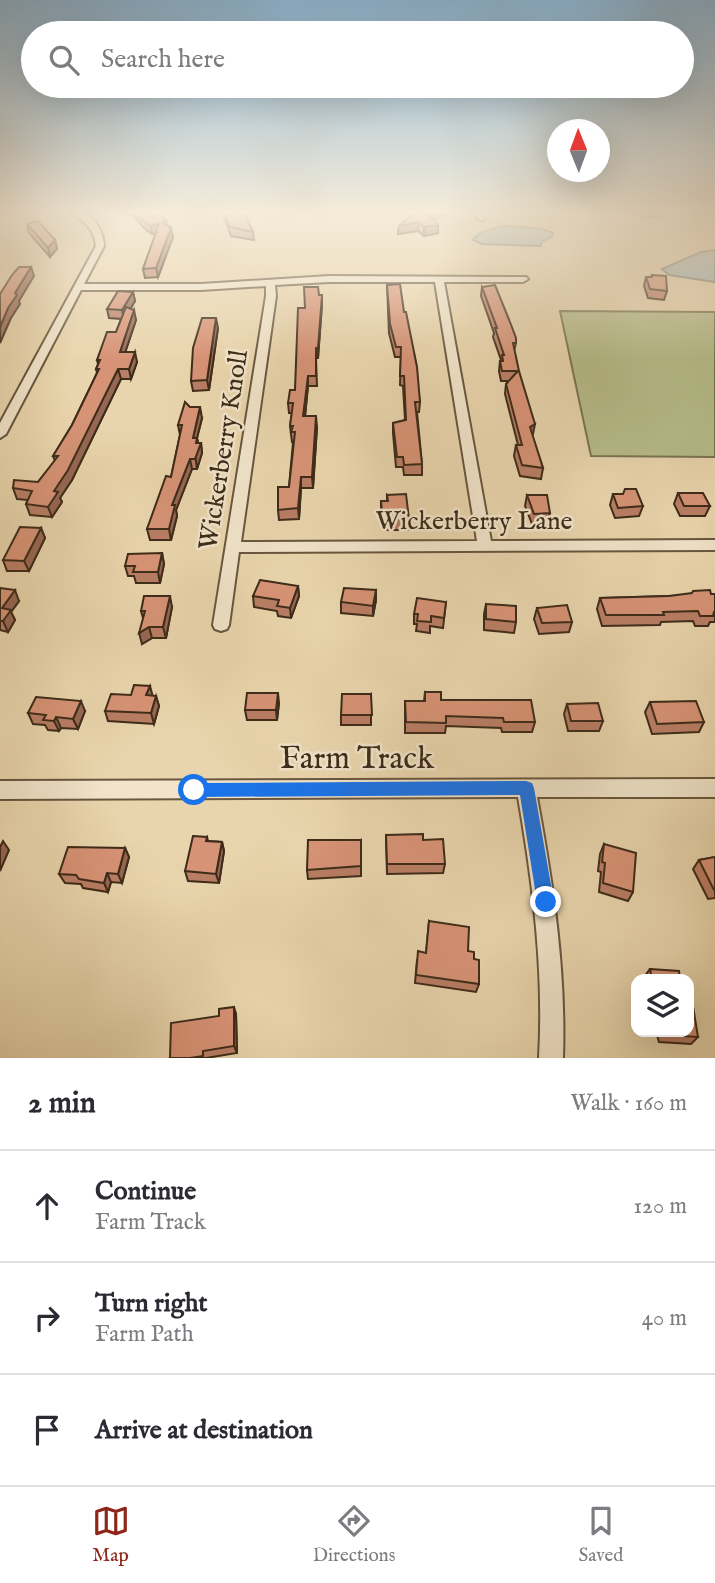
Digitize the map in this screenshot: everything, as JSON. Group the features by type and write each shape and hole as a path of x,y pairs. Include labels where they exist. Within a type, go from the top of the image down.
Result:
{"street":[{"path":"0,434 92,260"},
{"path":"439,279 485,545"},
{"path":"78,286 523,279"},
{"name":"Wickerberry Knoll","path":"220,625 271,296 270,282"},
{"name":"Wickerberry Lane","path":"232,547 715,545"},
{"path":"526,788 546,902 552,978 551,1058"},
{"name":"Farm Track","path":"0,790 715,788"}],"green space":[{"path":"560,311 715,312 715,457 591,456"}],"water":[{"path":"682,260 715,260 715,282 669,275 662,269"}],"building":[{"path":"146,260 159,260 156,268 143,269"},
{"path":"19,267 31,267 15,293 17,295 0,327 0,294"},
{"path":"666,276 667,291 650,289 646,277"},
{"path":"400,284 417,367 420,402 415,402 422,464 404,465 403,457 397,457 393,423 406,420 404,376 400,376 401,347 396,347 390,324 387,285"},
{"path":"495,285 516,338 516,343 513,343 519,371 535,424 530,427 543,468 522,465 516,445 522,445 506,384 518,371 502,371 500,361 503,361 504,355 482,287"},
{"path":"304,287 318,287 319,295 322,295 316,376 308,376 303,416 316,416 312,477 301,477 298,508 278,510 278,487 289,487 295,432 291,432 293,426 290,426 293,403 288,403 290,390 295,390 298,308 305,308"},
{"path":"118,291 133,292 122,310 107,309"},
{"path":"126,307 134,310 120,352 135,352 129,369 118,369 68,470 54,491 58,492 48,507 26,504 32,491 13,488 14,480 38,482 58,456 53,456 72,425 99,369 96,369 100,360 97,360 107,332 116,332"},
{"path":"202,318 216,318 207,380 191,381 193,348"},
{"path":"185,402 190,407 200,407 193,438 197,438 196,443 201,443 195,459 190,459 172,505 175,505 169,529 147,529 166,476 171,477 182,425 178,425"},
{"path":"625,489 636,489 643,506 618,508 613,494 623,494"},
{"path":"678,493 703,493 710,506 684,506"},
{"path":"406,494 409,519 387,520 387,511 382,511 381,501 388,501 387,495"},
{"path":"527,495 547,495 550,513 534,514"},
{"path":"20,527 41,528 24,561 3,560"},
{"path":"162,553 158,572 133,572 135,566 125,566 128,554"},
{"path":"260,580 298,586 290,608 277,606 279,600 253,596"},
{"path":"0,588 15,590 2,608 11,610 3,621 0,621"},
{"path":"344,588 376,590 373,606 341,602"},
{"path":"710,590 711,594 715,594 713,616 700,616 698,611 663,612 664,615 606,615 600,598 669,596"},
{"path":"144,596 170,596 163,627 149,627 139,633 145,611 141,611"},
{"path":"417,598 446,602 444,618 431,616 431,622 417,621 418,614 414,614"},
{"path":"486,604 516,606 516,622 486,619"},
{"path":"567,605 572,622 542,623 537,608"},
{"path":"134,685 150,686 146,695 156,696 151,713 105,711 111,694 131,695"},
{"path":"425,692 441,692 441,700 531,700 535,722 446,716 446,723 406,722 405,701 425,701"},
{"path":"247,693 278,693 276,710 245,710"},
{"path":"342,694 371,694 372,715 341,715"},
{"path":"36,697 81,701 73,719 56,717 54,721 43,720 46,715 28,713"},
{"path":"696,701 704,722 657,724 650,702"},
{"path":"598,703 603,721 571,721 567,704"},
{"path":"423,834 423,840 443,839 445,864 387,864 386,835"},
{"path":"193,836 207,837 206,841 222,842 216,874 185,871"},
{"path":"308,840 361,840 361,866 307,870"},
{"path":"604,844 636,853 633,892 603,883"},
{"path":"68,847 125,848 118,874 107,873 104,883 79,879 76,875 59,874"},
{"path":"715,857 715,890 714,890 699,860"},
{"path":"429,921 469,927 468,951 474,952 474,959 479,960 479,984 416,975 418,951 426,953"},
{"path":"650,969 679,971 679,974 651,974"},
{"path":"234,1007 234,1046 203,1051 203,1056 170,1058 171,1023 219,1016 219,1009"},
{"path":"694,1012 698,1037 694,1037"}],"route":[{"path":"194,790 526,788 546,902"}]}
